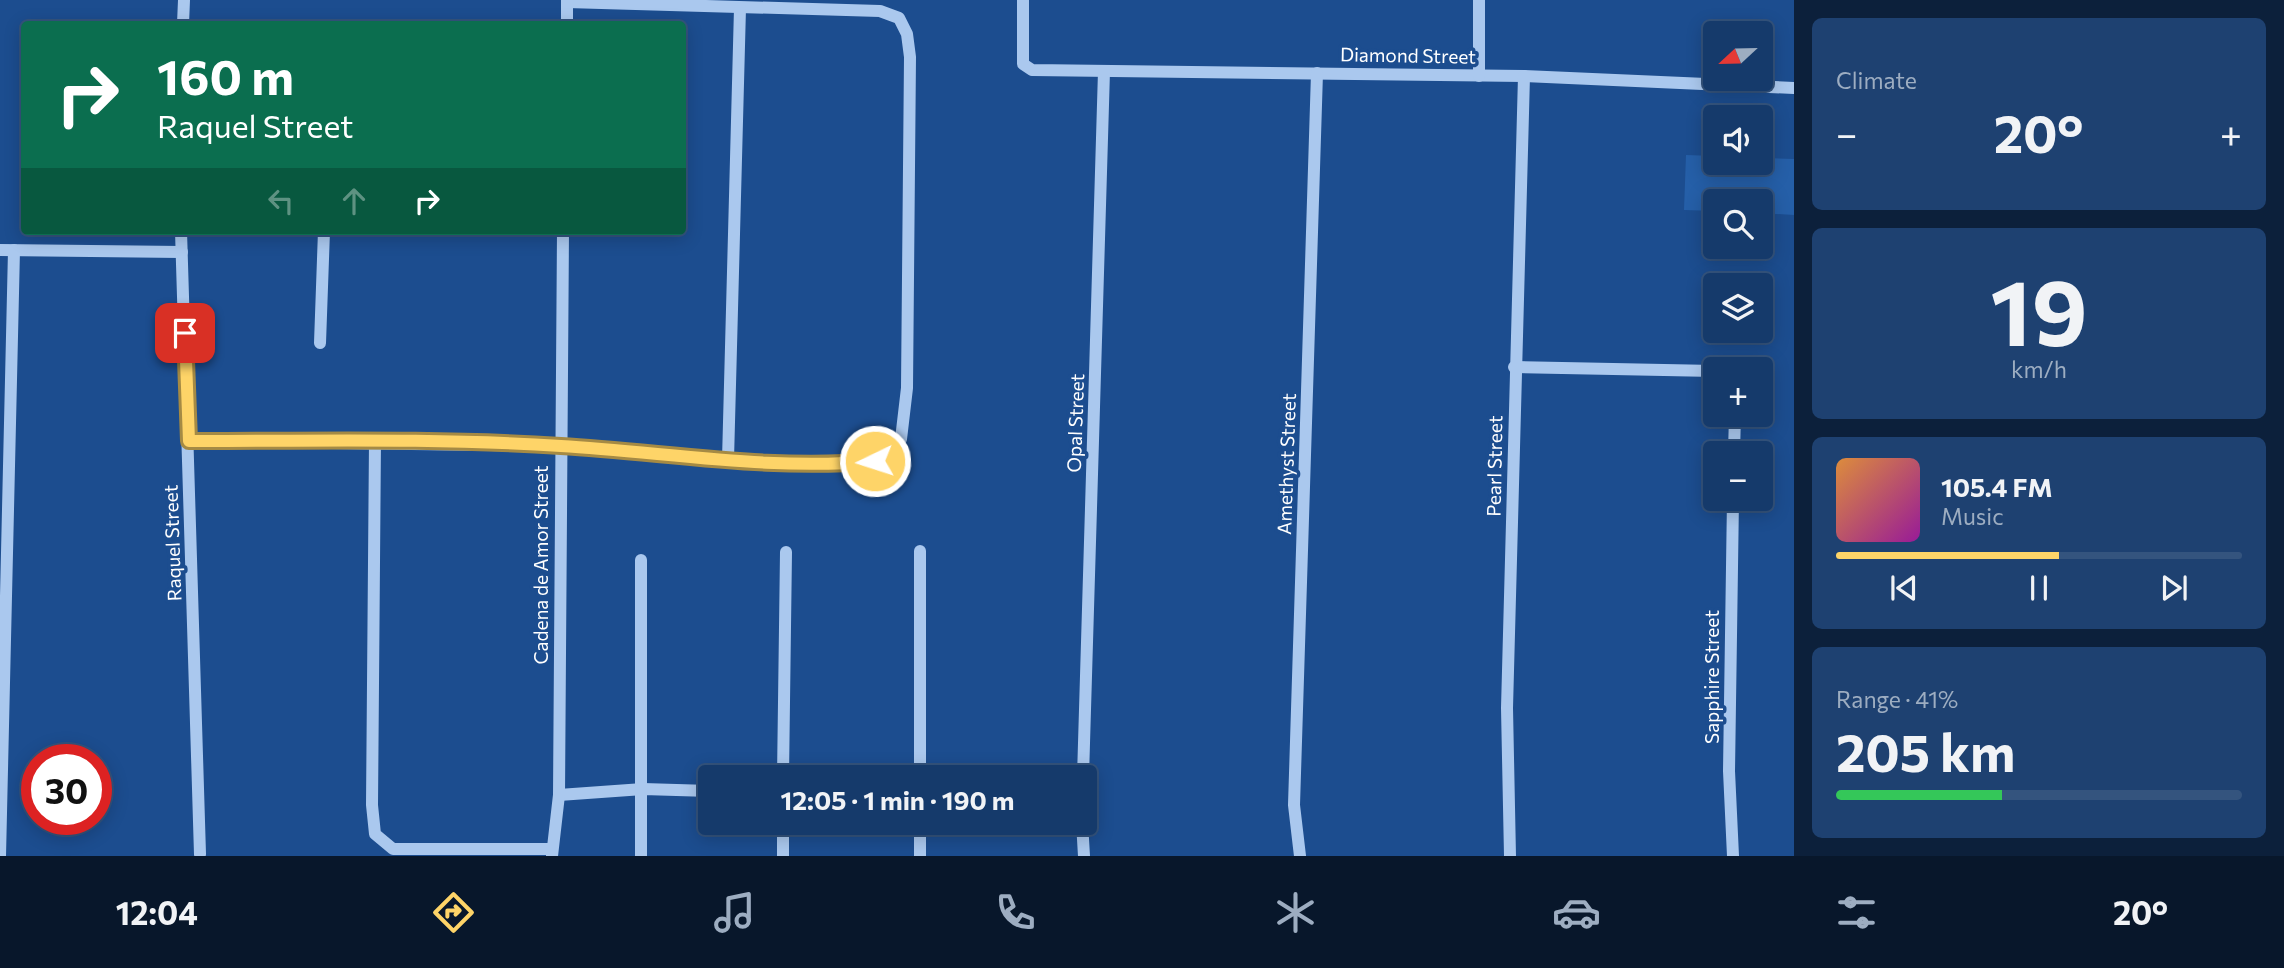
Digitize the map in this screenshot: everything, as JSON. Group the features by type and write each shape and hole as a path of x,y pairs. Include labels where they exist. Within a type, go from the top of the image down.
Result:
{"street":[{"path":"183,21 184,0"},
{"name":"Diamond Street","path":"1023,0 1023,64 1032,70 1524,76 1794,88"},
{"path":"1479,0 1479,76"},
{"path":"189,441 375,441 559,446 728,460 818,464 875,461 894,451 901,439 907,388 910,57 904,25 899,18 880,10 740,9 567,1 567,21"},
{"path":"728,460 740,9"},
{"name":"Opal Street","path":"1083,765 1104,71"},
{"name":"Amethyst Street","path":"1300,856 1294,805 1317,73"},
{"name":"Pearl Street","path":"1510,856 1507,708 1514,367 1524,76"},
{"name":"Raquel Street","path":"181,235 200,854"},
{"path":"320,343 324,235"},
{"name":"Cadena de Amor Street","path":"552,852 559,794 559,446 563,235"},
{"path":"0,250 182,253"},
{"path":"0,856 14,250"},
{"path":"1514,367 1703,371"},
{"path":"375,441 372,805 375,834 393,849 552,852"},
{"name":"Sapphire Street","path":"1733,511 1729,771 1733,856"},
{"path":"920,551 920,765"},
{"path":"783,765 786,552"},
{"path":"641,560 641,856"},
{"path":"559,794 643,789 698,791"},
{"path":"783,835 783,856"},
{"path":"920,835 920,856"},
{"path":"1083,835 1084,856"}],"shaded area":[{"path":"1686,155 1703,156 1703,175 1773,175 1773,158 1794,159 1794,215 1773,214 1773,189 1703,189 1703,211 1684,210"}],"route":[{"path":"185,333 189,441 375,441 559,446 728,460 818,464 875,461"}]}
